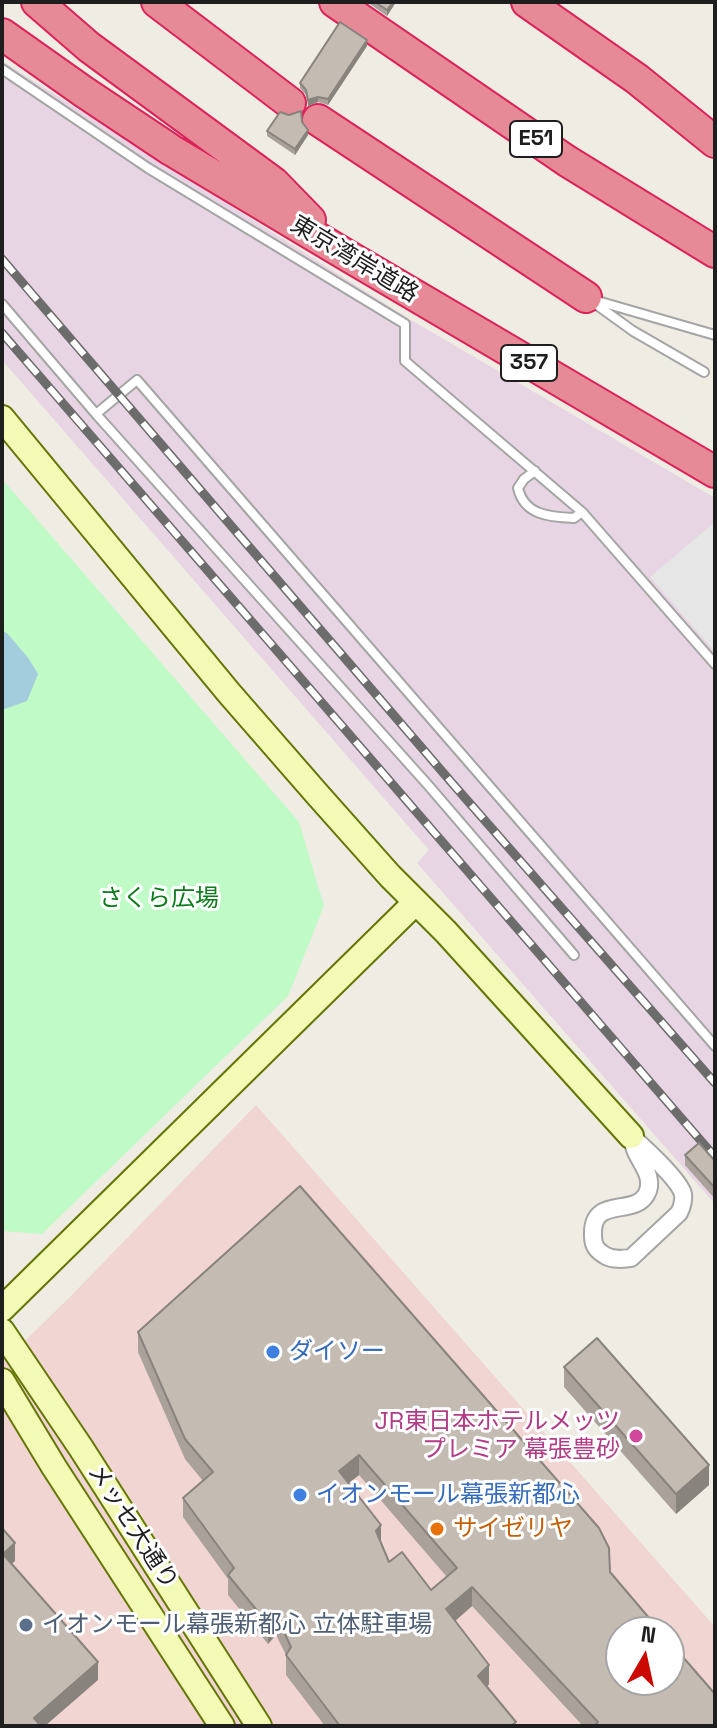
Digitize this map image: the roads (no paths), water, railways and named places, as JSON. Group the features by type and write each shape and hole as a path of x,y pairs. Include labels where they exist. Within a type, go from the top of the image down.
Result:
{"highway":[{"path":"37,2 89,47 274,183 343,253"},
{"path":"157,2 290,103"},
{"name":"E51","path":"335,2 567,161 715,252"},
{"path":"527,2 637,79 715,142"},
{"name":"東京湾岸道路","path":"2,34 171,150 715,472"},
{"path":"637,79 715,123"},
{"path":"318,120 586,297"}],"street":[{"path":"2,418 229,693 369,852 680,1187 683,1205 679,1213 631,1258 612,1258 595,1248 595,1221 608,1209 637,1204 646,1196 649,1187 647,1171 631,1136"},
{"path":"2,1309 416,902"},
{"name":"メッセ大通り","path":"2,1331 81,1448 259,1726"},
{"name":"メッセ大通り","path":"2,1381 222,1726"}],"lane":[{"path":"2,69 148,168 405,324 405,361 582,512 715,664"},
{"path":"586,297 715,335"},
{"path":"586,297 633,331 704,372"},
{"path":"2,304 96,414 428,785 574,955"},
{"path":"96,414 137,380 715,1046"},
{"path":"535,471 518,488 521,498 531,510 549,516 574,518 582,512"}],"water":[{"path":"2,631 29,659 38,674 27,701 2,710"}],"railway":[{"path":"2,259 452,783 715,1083"},
{"path":"2,333 715,1157"}],"place":[{"name":"ダイソー","path":"273,1352"},
{"name":"JR東日本ホテルメッツ プレミア 幕張豊砂","path":"636,1436"},
{"name":"イオンモール幕張新都心","path":"300,1495"},
{"name":"サイゼリヤ","path":"437,1529"},
{"name":"イオンモール幕張新都心 立体駐車場","path":"26,1625"}],"park label":[{"name":"さくら広場","path":"159,899"}]}
